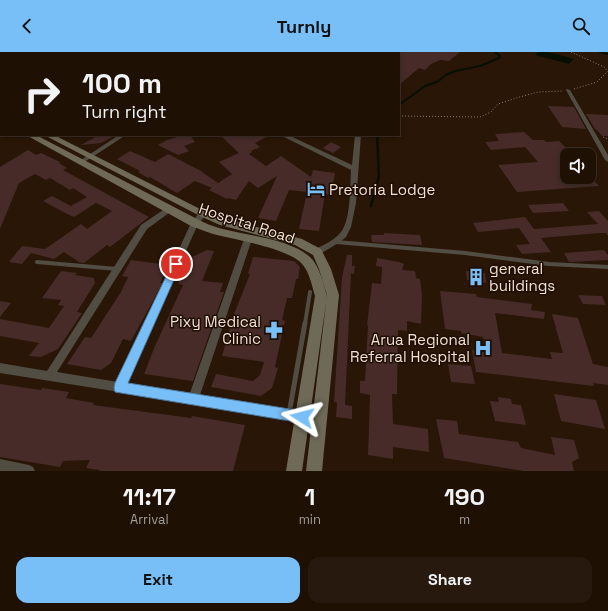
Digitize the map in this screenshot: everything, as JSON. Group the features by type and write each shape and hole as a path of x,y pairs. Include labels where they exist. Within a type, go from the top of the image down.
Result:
{"main road":[{"name":"Hospital Road","path":"32,136 195,223 217,231 266,242 290,251 306,260 313,271 321,296 294,471"},
{"name":"Hospital Road","path":"50,136 92,156 203,214 224,222 298,242 317,252"},
{"path":"314,471 333,295 325,270 317,252"}],"street":[{"path":"568,90 608,160"},
{"path":"81,162 122,136"},
{"path":"285,136 354,169"},
{"path":"317,252 335,242 344,234 348,225 358,136"},
{"path":"49,376 144,227 169,210"},
{"path":"120,388 195,223 203,214"},
{"path":"193,399 248,239"},
{"path":"0,368 320,419"},
{"path":"0,465 29,471"}],"lane":[{"path":"335,242 466,253 549,264 608,267"},
{"path":"37,262 118,269"},
{"path":"289,415 310,292"}],"path":[{"path":"400,116 480,117 492,112 498,104 538,92 568,90 597,82 607,72 604,67 571,52"}],"shaded area":[{"path":"538,52 548,52 574,59 569,64 535,55"}],"building":[{"path":"400,52 460,52 449,61 440,60 431,64 425,70 419,68 400,84"},
{"path":"548,106 574,107 586,129 562,127"},
{"path":"586,114 608,115 608,136 602,136 595,129"},
{"path":"524,132 533,140 544,140 546,142 559,141 566,148 560,148 560,184 596,183 599,186 517,192 498,165 538,162 525,147 491,150 485,142 499,141 495,134"},
{"path":"97,136 114,136 101,143 81,145"},
{"path":"181,136 191,136 195,142 184,146 189,151 178,155 158,145 167,140"},
{"path":"221,136 268,136 255,143 260,147 251,151 252,152 249,154 266,166 281,156 311,177 313,170 335,173 331,195 325,194 319,231 299,229 307,192 289,190 276,221 258,218 277,176 258,188 249,181 236,200 227,199 209,190 212,188 195,181 177,193 150,177 148,178 138,172 140,171 117,159 130,151 155,162 168,154 203,172 218,183 232,174 219,162 239,153"},
{"path":"331,142 341,147 333,153 323,148"},
{"path":"28,150 36,155 41,153 60,162 59,163 67,168 63,170 149,217 110,247 107,245 84,263 79,262 64,252 54,259 31,253 22,264 9,262 22,246 45,249 81,224 87,229 112,211 96,203 74,217 67,214 43,201 52,196 71,206 87,197 73,188 70,190 50,178 46,180 35,174 19,183 0,229 0,167"},
{"path":"563,203 569,211 533,213 528,205"},
{"path":"599,211 608,221 608,236 606,233 599,233 541,238 551,252 522,254 516,245 530,244 519,228 478,232 473,223 525,217 534,229 598,224 587,212"},
{"path":"384,233 420,235 422,245 372,242 371,235 384,235"},
{"path":"207,250 214,251 202,281 223,283 220,292 224,292 193,381 144,374 183,285 178,284 185,269 192,257"},
{"path":"604,250 608,255 608,260 569,262 564,253"},
{"path":"347,255 352,255 352,266 355,266 354,274 351,273 345,405 352,406 352,419 336,417 337,403 334,402 342,277"},
{"path":"253,257 294,261 300,267 292,298 287,298 282,320 285,321 275,367 278,368 272,388 261,396 211,387 216,374 253,381 260,375 264,362 222,356 234,314 250,274 248,274"},
{"path":"377,258 399,262 404,264 402,270 415,271 416,278 420,279 422,295 421,324 407,321 407,331 398,330 397,394 392,394 393,424 428,429 429,452 393,447 393,459 368,455 370,395 360,393 360,381 365,381 367,325 372,283 381,284 382,267 376,266"},
{"path":"131,260 169,265 154,299 131,341 123,339 111,363 101,370 67,364 85,337 91,338 121,292 128,277 122,276"},
{"path":"61,271 77,273 75,275 94,278 95,283 77,312 82,313 58,349 41,357 29,356 39,343 0,336 0,319 49,328 64,306 58,305 61,300 42,298"},
{"name":"general buildings","path":"466,271 485,273 486,283 467,280"},
{"path":"440,291 476,294 477,297 532,304 531,310 545,312 544,319 495,313 502,353 552,359 550,352 563,353 552,314 578,318 593,364 608,367 608,385 593,383 594,386 476,372 472,350 486,352 483,337 461,333 461,331 445,329"},
{"path":"578,295 602,296 606,305 583,304"},
{"path":"0,301 11,303 0,317"},
{"path":"448,364 471,366 475,384 451,382"},
{"path":"0,384 41,390 42,388 69,392 66,398 94,403 93,405 191,418 192,416 245,425 233,471 99,471 100,470 86,468 90,460 63,461 60,467 0,457"},
{"path":"554,394 596,400 605,429 561,421"},
{"path":"498,397 511,399 512,404 521,405 526,425 495,421 490,401 499,402"},
{"path":"436,419 457,421 459,434 518,442 521,448 555,455 551,437 574,440 579,458 572,462 574,471 524,471 444,458"}],"waterway":[{"path":"400,104 425,86 437,82 446,75 455,71 480,66 499,58 500,56 495,52"},
{"path":"600,52 608,54"},
{"path":"371,206 379,176 377,136"}],"place":[{"name":"Pretoria Lodge","path":"316,189"},
{"name":"general buildings","path":"476,277"},
{"name":"Pixy Medical Clinic","path":"274,330"},
{"name":"Arua Regional Referral Hospital","path":"483,348"}],"route":[{"path":"176,264 120,388 302,417"}]}
